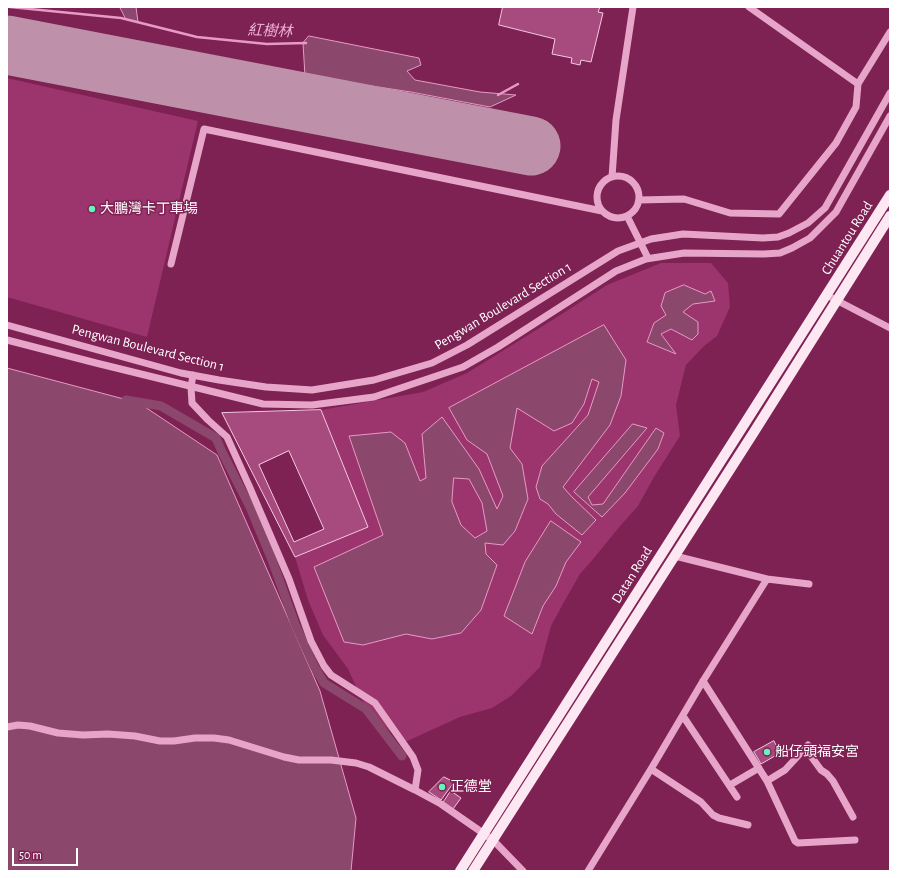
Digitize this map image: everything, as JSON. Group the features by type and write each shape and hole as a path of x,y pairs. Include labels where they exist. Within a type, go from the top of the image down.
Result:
{"main road":[{"name":"Chuantou Road","path":"827,295 890,195"},
{"name":"Chuantou Road","path":"836,300 890,216"},
{"name":"Datan Road","path":"460,871 827,295"},
{"name":"Datan Road","path":"473,871 758,426 836,300"}],"street":[{"path":"612,177 616,120 633,7"},
{"path":"749,7 858,84"},
{"path":"639,200 684,199 730,213 779,214 836,143 856,107 858,84 890,32"},
{"name":"Pengwan Boulevard Section 1","path":"7,326 193,375 266,387 312,390 374,380 432,363 467,346 618,251 651,239 683,234 763,238 778,237 808,223 824,208 890,93"},
{"name":"Pengwan Boulevard Section 1","path":"7,340 264,404 312,405 374,397 463,367 498,347 616,271 648,258 684,253 764,254 780,252 792,248 810,238 836,212 890,116"},
{"path":"171,264 204,128 602,211"},
{"path":"619,176 632,181 639,193 639,200 637,207 633,212 627,216 614,218 602,211 597,198 601,185 606,180 619,176"},
{"path":"627,216 648,258"},
{"path":"827,295 890,328"},
{"path":"193,375 191,387 192,403 208,420 227,436 286,572 311,641 324,666 331,675 376,703 413,757 418,770 415,790"},
{"path":"675,556 767,578 809,584"},
{"path":"588,871 767,578"},
{"path":"703,681 767,781 795,841 855,840"},
{"path":"683,716 737,797"},
{"path":"7,727 18,725 30,726 58,732 83,735 108,734 135,736 160,741 214,738 229,740 284,757 299,760 331,760 356,763 369,767 441,804 493,840 523,871"},
{"path":"767,781 785,770 807,746 821,770 833,781 853,818"},
{"path":"730,785 759,768"},
{"path":"651,769 701,802 713,815 719,818 748,825"}],"shaded area":[{"path":"120,7 136,7 138,22 126,19"},
{"path":"309,36 419,58 421,65 407,71 415,80 480,92 516,95 490,107 411,92 305,76 303,43"},
{"name":"大鵬灣卡丁車場","path":"7,78 198,121 147,337 7,297"},
{"path":"661,263 711,263 728,283 730,307 717,336 704,346 686,365 676,405 680,436 654,477 638,506 580,574 551,626 540,667 511,696 492,708 460,717 403,743 367,710 348,669 323,635 308,600 295,557 367,527 321,410 423,392 467,373 607,285"},
{"path":"684,285 705,294 711,291 715,301 693,304 683,312 698,322 698,334 692,340 671,329 661,334 676,354 647,342 654,323 666,315 661,306 665,293"},
{"path":"604,325 626,360 621,396 610,425 563,487 596,520 582,535 556,514 548,504 540,499 536,487 542,466 588,415 599,382 592,379 584,404 572,423 554,431 517,408 510,448 522,464 528,499 515,531 503,545 485,543 486,554 497,565 481,610 461,633 432,639 406,634 363,645 344,642 314,567 383,535 349,436 391,432 405,443 420,481 426,478 422,434 442,417 479,469 497,509 503,496 487,454 467,440 449,408","holes":["454,478 469,479 482,503 487,531 475,538 461,525 452,502"]},
{"path":"7,368 139,403 217,455 320,691 356,818 351,871 7,871"},
{"path":"633,424 647,428 588,497 592,505 603,504 656,428 664,433 658,449 625,493 602,517 574,492"},
{"path":"551,521 581,542 566,562 556,586 543,606 532,634 504,616 525,562"}],"building":[{"path":"503,7 600,7 598,12 603,13 591,62 581,60 580,65 571,63 572,58 552,54 555,39 499,25"},
{"path":"321,410 368,527 295,557 222,413"},
{"path":"289,451 324,529 294,542 259,465"},
{"name":"船仔頭福安宮","path":"774,741 780,753 761,764 754,752"},
{"name":"正德堂","path":"444,777 454,782 441,800 429,792"},
{"path":"451,791 461,798 453,809 443,803"}],"waterway":[{"name":"紅樹林","path":"10,7 121,18 197,37 267,44 306,43"},
{"name":"紅樹林","path":"498,95 518,84"},
{"path":"126,400 161,406 216,438 250,507 272,560 295,624 314,666 324,683 366,709 402,756"}],"runway":[{"path":"7,45 531,146"}],"place":[{"name":"大鵬灣卡丁車場","path":"92,209"},
{"name":"船仔頭福安宮","path":"767,752"},
{"name":"正德堂","path":"442,787"}]}
